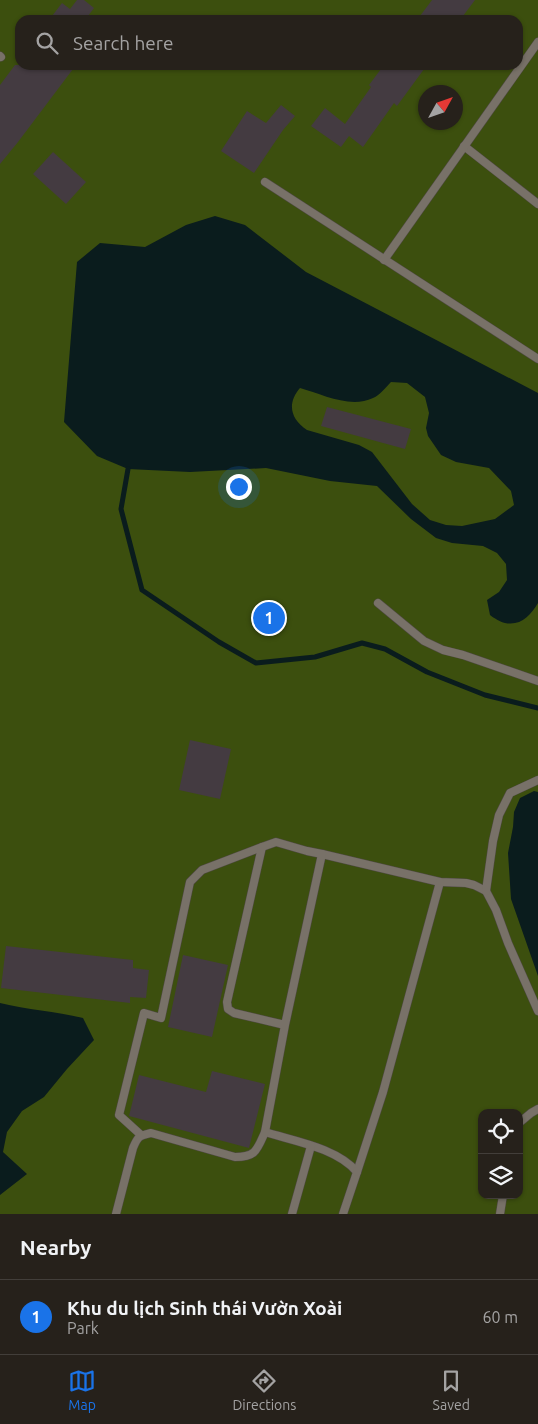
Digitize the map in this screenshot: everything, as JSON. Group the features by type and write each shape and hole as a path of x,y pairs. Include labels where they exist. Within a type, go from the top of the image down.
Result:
{"lane":[{"path":"523,63 538,42"},
{"path":"384,260 518,70"},
{"path":"464,146 538,204"},
{"path":"265,182 538,359"},
{"path":"378,603 424,641 443,650 538,681"},
{"path":"486,891 493,841 499,815 510,793 538,780"},
{"path":"141,1135 119,1115 144,1013 161,1018 190,882 202,870 262,846 276,842 440,882 466,883 486,891 496,910 538,1011"},
{"path":"262,846 227,1002 228,1009 234,1013 285,1025"},
{"path":"116,1214 133,1148 141,1135 151,1133 235,1157 254,1154 265,1132 285,1025 322,854"},
{"path":"343,1214 383,1092 440,882"},
{"path":"523,1120 538,1109"},
{"path":"265,1132 324,1150 351,1164 357,1172"},
{"path":"292,1214 311,1146"},
{"path":"500,1214 502,1199"}],"green space":[{"path":"0,0 538,0 538,1214 0,1214"}],"shaded area":[{"path":"215,216 245,225 306,272 538,393 538,603 528,616 511,624 501,622 490,615 487,600 499,592 507,580 506,564 497,553 483,546 452,543 436,538 411,519 377,486 330,481 266,468 190,472 128,469 97,456 64,422 77,262 100,243 145,247 186,225","holes":["391,382 407,383 425,397 429,413 426,428 428,436 441,455 456,462 489,468 511,491 514,505 495,519 462,526 446,525 430,520 412,504 372,452 359,445 307,430 297,421 292,410 293,399 300,388 336,399 355,402 376,397"]},
{"path":"534,791 538,792 538,976 511,899 508,853 514,812 520,798"},
{"path":"0,1003 83,1018 94,1040 44,1097 22,1111 7,1132 3,1152 27,1174 0,1195"}],"building":[{"path":"77,0 84,0 94,8 89,15 53,15 62,3 70,9"},
{"path":"432,0 475,0 464,15 421,15"},
{"path":"15,65 15,70 72,70 0,164 0,85"},
{"path":"380,70 423,70 397,106 394,103 363,147 349,136 341,147 311,126 325,108 345,124 371,87 369,85"},
{"path":"281,105 295,116 283,130 254,173 221,151 247,111 266,123"},
{"path":"53,152 86,182 66,204 33,174"},
{"path":"327,407 411,429 405,449 321,426"},
{"path":"190,740 231,749 220,799 179,790"},
{"path":"6,946 133,960 133,968 149,970 146,998 130,997 130,1003 1,988"},
{"path":"183,955 228,965 212,1037 168,1027"},
{"path":"212,1071 265,1084 249,1148 129,1116 139,1075 206,1092"}],"waterway":[{"path":"128,469 121,509 142,590 219,642 256,663 315,657 362,643 385,649 427,672 485,695 538,708"}],"place":[{"name":"Khu du lịch Sinh thái Vườn Xoài","path":"269,618"}]}
